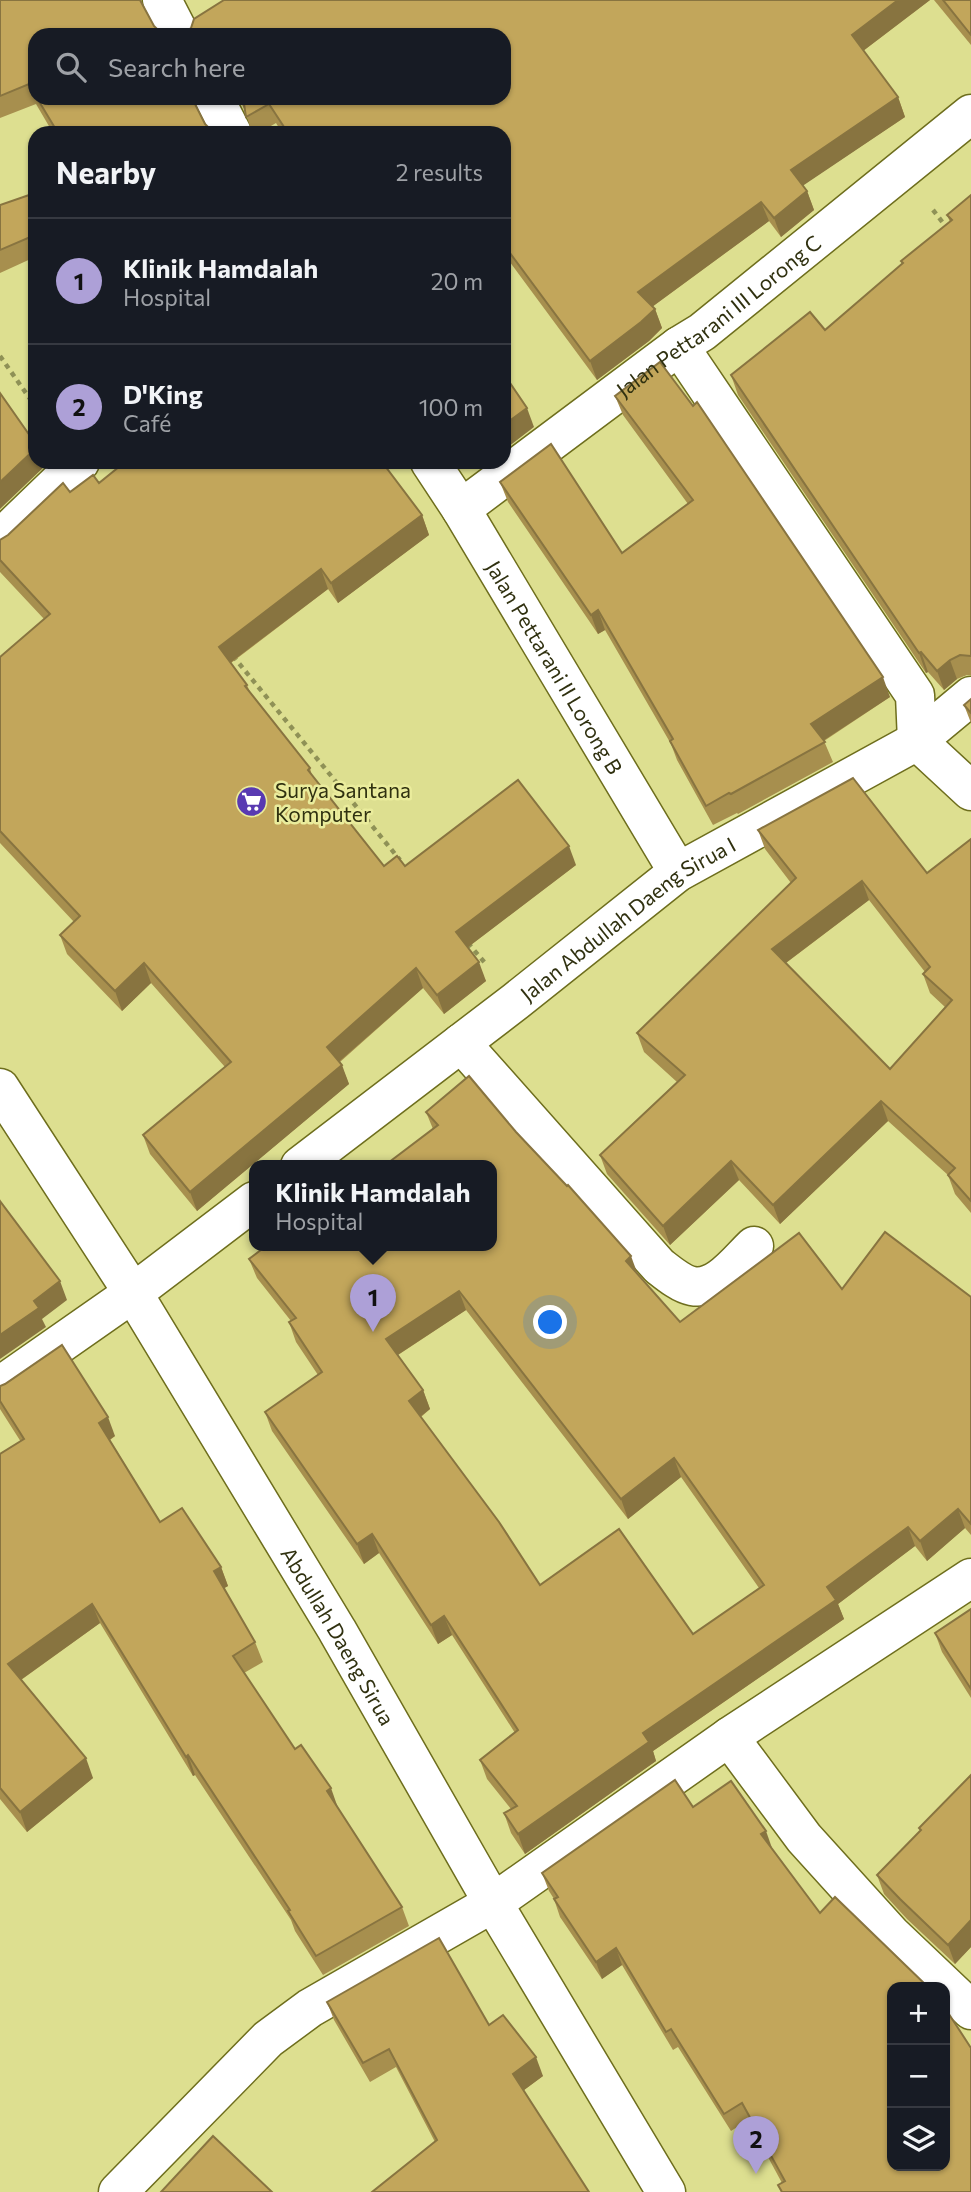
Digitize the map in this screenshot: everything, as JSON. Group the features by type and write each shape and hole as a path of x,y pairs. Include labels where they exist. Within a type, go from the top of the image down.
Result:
{"street":[{"path":"162,0 176,28"},
{"path":"218,105 228,126"},
{"name":"Jalan Pettarani III Lorong C","path":"461,509 679,346 702,332 971,114"},
{"path":"679,346 915,695 917,741 971,791"},
{"path":"0,539 73,469"},
{"name":"Jalan Pettarani II Lorong B","path":"435,469 678,872"},
{"name":"Jalan Abdullah Daeng Sirua I","path":"308,1160 516,1002 678,872 917,741 971,696"},
{"path":"461,1043 659,1266 671,1275 691,1286 712,1285 754,1246"},
{"name":"Abdullah Daeng Sirua","path":"0,1088 133,1293 337,1630 492,1903 666,2192"},
{"path":"0,1386 133,1293 249,1205"},
{"path":"118,2192 268,2039 310,2008 492,1903 729,1737 971,1578"},
{"path":"729,1737 804,1838 891,1934 971,2010"}],"path":[{"path":"903,170 948,230"},
{"path":"0,356 28,396"},
{"path":"225,646 401,861"},
{"path":"463,937 516,1002"}],"building":[{"path":"0,0 140,0 156,28 28,28 28,84 0,96"},
{"path":"224,0 898,0 852,35 898,97 791,170 807,191 774,218 761,202 638,292 655,309 590,361 511,254 511,126 283,126 270,105 511,105 511,28 191,28 194,19"},
{"path":"943,0 971,0 971,35"},
{"path":"41,105 196,105 207,126 54,126"},
{"path":"244,105 267,105 246,117"},
{"path":"28,195 28,238 0,250 0,205"},
{"path":"971,195 971,656 960,655 937,671 921,652 919,653 731,375 810,312 825,330 903,263 901,261 952,220 947,215"},
{"path":"660,362 693,406 697,402 883,677 811,724 825,742 706,806 670,741 673,739 598,610 591,615 500,482 551,444 622,553 693,500 615,396"},
{"path":"511,384 527,408 511,420"},
{"path":"0,393 28,433 28,456 0,482"},
{"path":"116,469 387,469 422,515 331,583 321,569 219,647 247,685 245,686 310,768 308,770 384,866 397,856 405,866 518,780 569,846 456,932 479,962 437,995 416,968 327,1047 342,1065 190,1192 143,1135 231,1062 144,963 115,991 60,935 80,916 0,831 0,657 50,614 0,560 0,540 63,483 70,492 93,475 99,483"},
{"path":"971,699 971,713 964,705"},
{"path":"853,778 927,873 971,839 971,1201 948,1175 955,1168 881,1101 773,1205 731,1161 663,1226 600,1155 685,1075 637,1033 796,878 758,830","holes":["862,881 930,967 923,974 952,1000 890,1069 772,949"]},
{"path":"469,1076 516,1132 631,1256 626,1261 680,1322 799,1233 842,1289 885,1232 971,1297 971,1524 958,1509 920,1541 908,1527 827,1587 836,1600 643,1733 649,1742 518,1834 504,1813 517,1806 480,1760 518,1730 444,1616 431,1625 372,1534 357,1544 265,1412 322,1372 289,1322 296,1318 249,1259 259,1251 497,1251 497,1160 392,1160 438,1125 426,1112","holes":["459,1291 621,1499 674,1458 764,1585 693,1634 619,1529 540,1585 499,1522 409,1401 423,1390 386,1339"]},
{"path":"0,1201 60,1281 34,1301 39,1308 0,1335"},
{"path":"62,1345 108,1417 99,1423 160,1522 182,1508 221,1567 214,1571 255,1642 233,1656 295,1749 301,1745 331,1788 327,1791 402,1907 316,1956 288,1911 290,1910 188,1755 186,1757 92,1604 8,1664 86,1758 20,1812 0,1788 0,1454 24,1439 0,1401 0,1386"},
{"path":"971,1609 971,1689 935,1633"},
{"path":"971,1775 971,1920 948,1945 877,1875"},
{"path":"675,1780 693,1807 731,1781 766,1831 761,1834 820,1913 835,1897 923,1982 887,1982 887,2171 950,2171 950,2016 971,2048 971,2192 782,2192 778,2185 785,2181 742,2103 724,2114 671,2029 666,2032 616,1948 596,1962 554,1899 558,1897 542,1873"},
{"path":"439,1938 489,2025 503,2015 536,2057 513,2074 589,2192 372,2192 437,2140 389,2049 363,2063 327,2002"},
{"path":"213,2136 272,2192 161,2192"}],"place":[{"name":"Surya Santana Komputer","path":"252,801"},
{"name":"Klinik Hamdalah","path":"373,1332"},
{"name":"D'King","path":"756,2174"}]}
